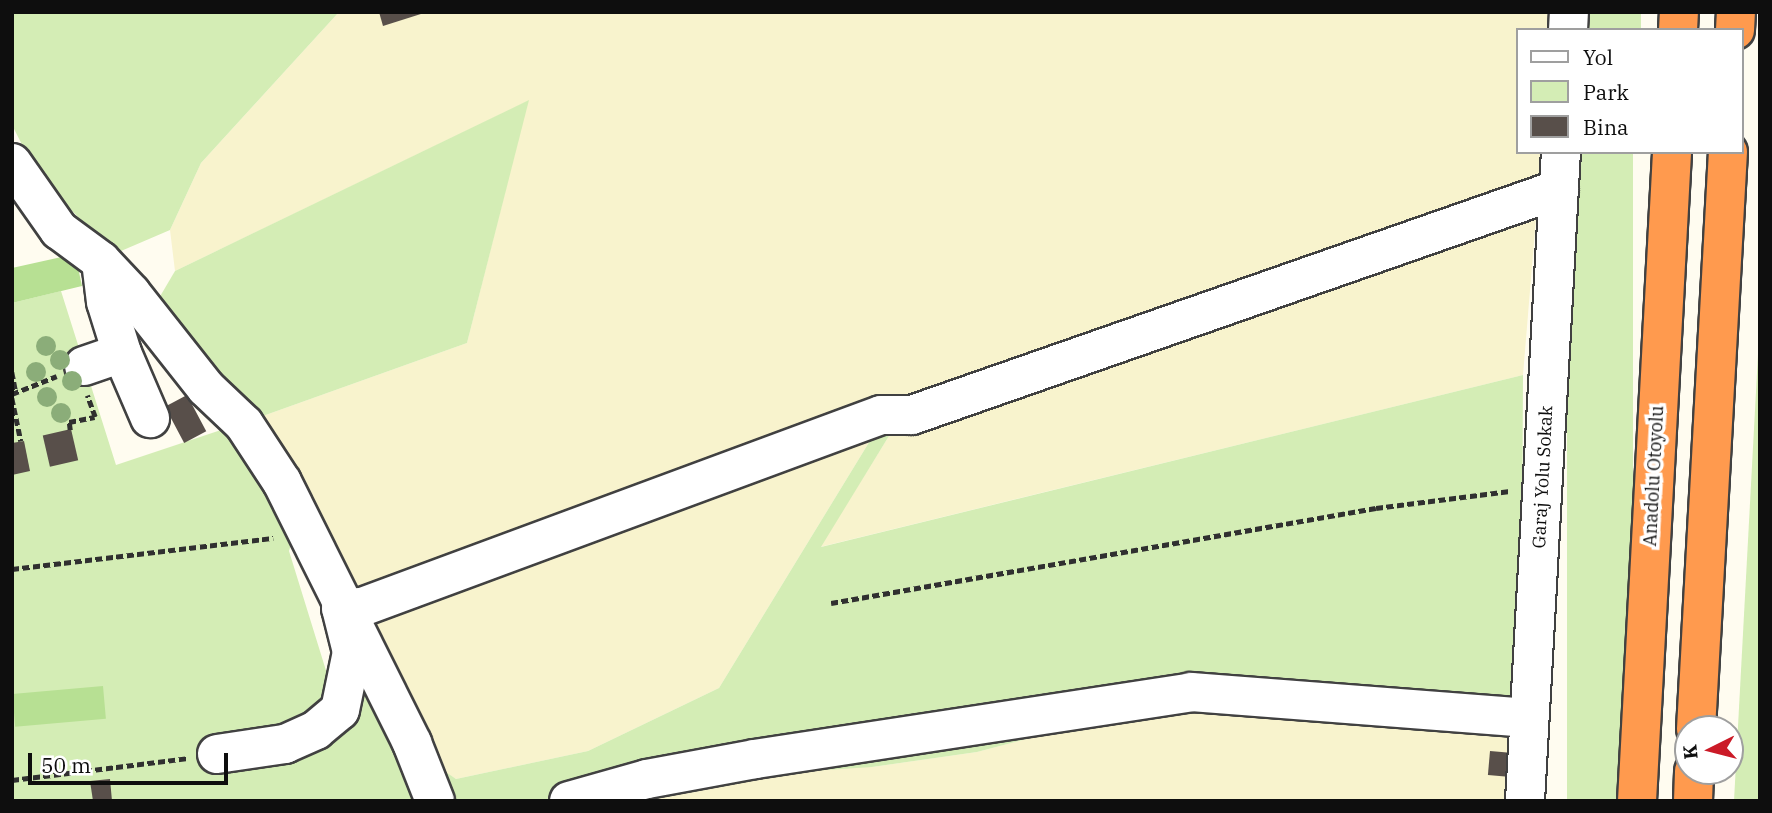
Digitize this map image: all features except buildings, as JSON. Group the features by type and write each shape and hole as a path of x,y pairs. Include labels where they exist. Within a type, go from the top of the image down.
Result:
{"highway":[{"name":"Anadolu Otoyolu","path":"1637,801 1672,154"},
{"path":"1697,715 1728,154"}],"street":[{"path":"12,163 59,230 101,261 205,388 244,424 282,482 341,608 412,743 435,801"},
{"path":"341,608 362,607 881,415 912,415 1560,171"},
{"name":"Garaj Yolu Sokak","path":"1525,801 1560,171"},
{"path":"101,261 106,302 122,353 150,418"},
{"path":"80,367 122,353"},
{"path":"217,754 285,744 316,730 340,710 352,652 341,608"},
{"path":"569,801 647,779 755,759 1191,692 1530,718"}],"path":[{"path":"14,395 80,367 95,417 69,422 70,430"},
{"path":"12,372 20,441"},
{"path":"831,603 1376,508 1542,487"},
{"path":"12,569 281,537 302,523"},
{"path":"12,780 217,754"}],"shaded area":[{"path":"339,12 1554,12 1553,28 1516,28 1516,154 1548,154 1546,184 879,426 719,688 588,751 456,779 435,766 260,417 467,343 528,101 175,271 170,230 201,163"},
{"path":"1537,206 1523,375 820,547 892,431"},
{"path":"1141,709 1513,723 1510,801 639,801 668,791 815,767 872,767 977,752"}],"green space":[{"path":"12,12 339,12 201,163 170,230 114,254 38,176 12,125"},
{"path":"1574,12 1641,12 1641,28 1574,28"},
{"path":"529,100 467,343 260,417 152,310 175,271"},
{"path":"1567,154 1633,154 1633,801 1567,801"},
{"path":"75,254 82,286 12,303 12,268"},
{"path":"61,291 116,465 230,427 294,535 289,551 328,677 371,673 434,764 456,779 588,751 719,688 879,426 892,431 821,547 1523,375 1522,565 1513,723 1141,709 977,752 872,767 765,774 639,801 12,801 12,303"},
{"path":"1760,317 1760,801 1734,801 1735,785 1744,785 1744,715 1739,715"},
{"path":"103,686 106,719 15,727 12,694"}]}
